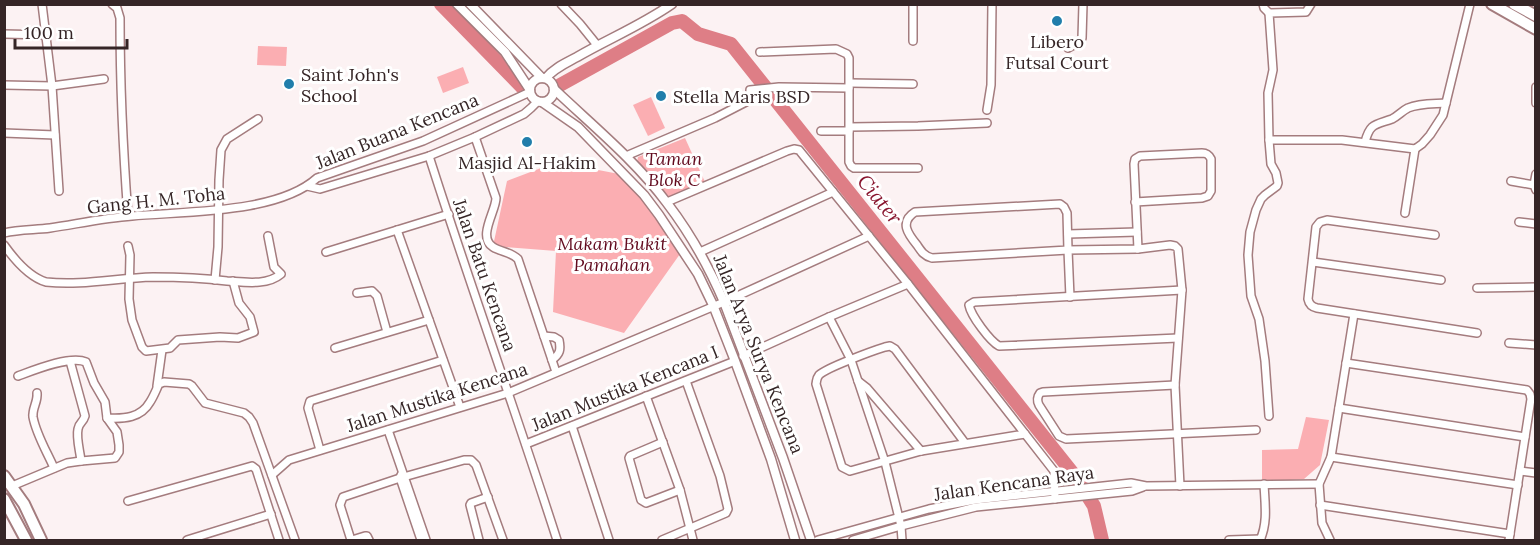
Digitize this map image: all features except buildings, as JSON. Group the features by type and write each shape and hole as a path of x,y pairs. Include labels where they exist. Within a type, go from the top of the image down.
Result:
{"main road":[{"path":"1514,4 1536,16"},
{"path":"1493,5 1536,29"},
{"path":"4,476 24,504 41,540"},
{"path":"4,499 26,540"},
{"path":"20,528 27,529 33,524"}],"street":[{"path":"42,4 52,86 59,191"},
{"path":"112,4 117,8 120,18 120,78 128,216"},
{"path":"457,4 505,52 534,98 540,101 551,98 553,85 470,4"},
{"path":"561,4 597,45"},
{"path":"530,91 533,81 544,78 552,71 672,4"},
{"path":"913,4 913,41"},
{"path":"987,110 991,85 992,4"},
{"path":"1068,48 1082,38 1083,4"},
{"path":"1263,4 1269,13 1273,70 1268,93 1271,164 1278,183 1261,199 1256,210 1250,231 1248,255 1251,296 1259,320 1269,416"},
{"path":"1269,13 1306,12 1311,4"},
{"path":"1269,140 1365,142 1415,148 1422,144 1443,115 1470,4"},
{"path":"4,34 47,35"},
{"path":"760,52 836,49 847,54 849,58 849,162 851,166 854,168 918,168"},
{"path":"4,85 52,86 104,79"},
{"path":"626,156 715,118 746,102 752,90 913,84"},
{"path":"1536,87 1536,103"},
{"name":"Jalan Arya Surya Kencana","path":"554,89 626,156 667,202 700,252 724,302 783,458 811,540"},
{"name":"Jalan Buana Kencana","path":"307,186 317,177 423,141 530,91"},
{"name":"Jalan Buana Kencana","path":"307,186 320,189 429,156 524,114 540,101"},
{"name":"Jalan Arya Surya Kencana","path":"540,101 578,127 644,195 660,214 698,274 735,361 771,459 795,540"},
{"path":"1365,142 1371,127 1394,118 1406,109 1428,104 1446,104"},
{"path":"215,280 219,170 223,144 258,119"},
{"path":"821,131 987,123"},
{"path":"4,134 55,135"},
{"path":"475,137 496,198 487,230 487,239 492,246 518,259 556,372"},
{"path":"1405,213 1415,148"},
{"path":"667,202 787,151 799,150 908,284 1054,471 1055,495"},
{"path":"1135,202 1208,196 1211,190 1211,159 1207,154 1202,153 1138,157 1136,159 1134,164 1135,202 1138,249"},
{"name":"Jalan Batu Kencana","path":"429,156 557,540"},
{"path":"1511,181 1535,188 1536,174"},
{"name":"Gang H. M. Toha","path":"4,233 128,216 217,209 272,201 307,186"},
{"path":"700,252 833,192"},
{"path":"1070,297 1068,250 1067,213 1065,207 1060,204 915,212 909,215 906,225 908,233 924,255 932,258 1068,250 1138,249 1170,245 1176,247 1179,252 1182,290 1175,385 1180,486"},
{"path":"326,252 448,214"},
{"path":"1435,235 1323,220 1316,227 1308,299 1311,305 1317,308 1478,333"},
{"path":"1519,222 1536,224"},
{"path":"397,230 460,407"},
{"path":"1068,234 1137,232"},
{"path":"4,245 25,269 46,282 152,278 250,283 276,278 281,273 274,267 268,236"},
{"name":"Jalan Mustika Kencana","path":"272,475 289,460 508,393 724,302 869,236"},
{"path":"128,246 130,255 129,299 132,320 142,347 146,351 170,348 177,340 238,338 254,332 250,317 239,303 233,281"},
{"path":"1313,262 1441,280"},
{"path":"744,356 908,284"},
{"path":"1477,288 1536,287"},
{"path":"1178,338 999,346 993,342 973,315 969,305 974,302 1182,290"},
{"path":"357,293 372,291 377,296 387,332"},
{"path":"1330,540 1322,523 1319,484 1330,457 1354,314"},
{"path":"829,317 851,360 885,462 900,522 902,540"},
{"path":"335,348 429,320"},
{"path":"544,336 559,340 561,348 559,355 552,360"},
{"path":"1509,343 1536,345"},
{"path":"966,443 895,349 890,346 885,346 820,374 817,379 816,384 842,467 846,470 850,471 921,451 1025,434"},
{"path":"158,386 162,350"},
{"path":"320,450 308,408 310,401 443,360"},
{"path":"70,361 85,416 78,426 77,433 81,461"},
{"path":"12,486 54,468 81,461 111,459 117,456 119,446 117,432 107,418 105,402 94,383 87,362 70,361 18,376"},
{"name":"Jalan Mustika Kencana I","path":"526,444 735,361"},
{"path":"1320,505 1509,537 1530,394 1525,389 1346,363"},
{"path":"662,540 726,513 728,509 720,476 686,381"},
{"path":"858,381 867,388 921,451"},
{"path":"107,418 124,419 140,413 149,404 161,382 189,384 205,403 244,413 253,423 295,540"},
{"path":"1175,385 1043,392 1038,396 1038,401 1059,436 1063,438 1256,430"},
{"path":"37,393 38,400 33,414 54,468"},
{"path":"646,396 680,490 693,540"},
{"path":"1339,408 1525,437"},
{"path":"1527,424 1536,426"},
{"path":"572,426 609,540"},
{"path":"388,430 421,540"},
{"path":"663,442 629,458 641,500 646,503 680,490"},
{"path":"1330,457 1518,485"},
{"path":"369,540 365,536 352,540 340,505 343,497 402,476 471,460 476,465 502,540"},
{"path":"128,501 252,466 256,469 279,540"},
{"path":"1520,471 1536,473"},
{"path":"402,476 426,540"},
{"name":"Jalan Kencana Raya","path":"818,540 976,507 1098,491 1131,483 1146,486 1319,484"},
{"path":"1229,540 1260,540 1266,521 1264,484"},
{"path":"479,540 470,505 488,497"},
{"path":"187,540 271,514"},
{"name":"Jalan Kencana Raya","path":"853,540 900,522"}],"green space":[{"path":"258,46 287,47 286,66 257,65"},
{"path":"463,67 469,83 443,93 437,77"},
{"path":"651,97 665,128 648,136 633,105"},
{"name":"Taman Blok C","path":"685,138 705,182 668,197 637,162 638,157"},
{"name":"Makam Bukit Pamahan","path":"557,162 619,174 642,198 680,254 624,333 553,312 556,251 493,246 507,181"},
{"path":"1306,417 1329,420 1320,465 1304,479 1262,482 1262,450 1298,449"}],"waterway":[{"name":"Ciater","path":"441,4 522,87"},
{"name":"Ciater","path":"560,85 672,23 682,21 698,34 731,44 1075,476 1094,506 1102,540"}],"place":[{"name":"Libero Futsal Court","path":"1057,21"},
{"name":"Saint John's School","path":"289,84"},
{"name":"Stella Maris BSD","path":"661,96"},
{"name":"Masjid Al-Hakim","path":"527,142"}]}
